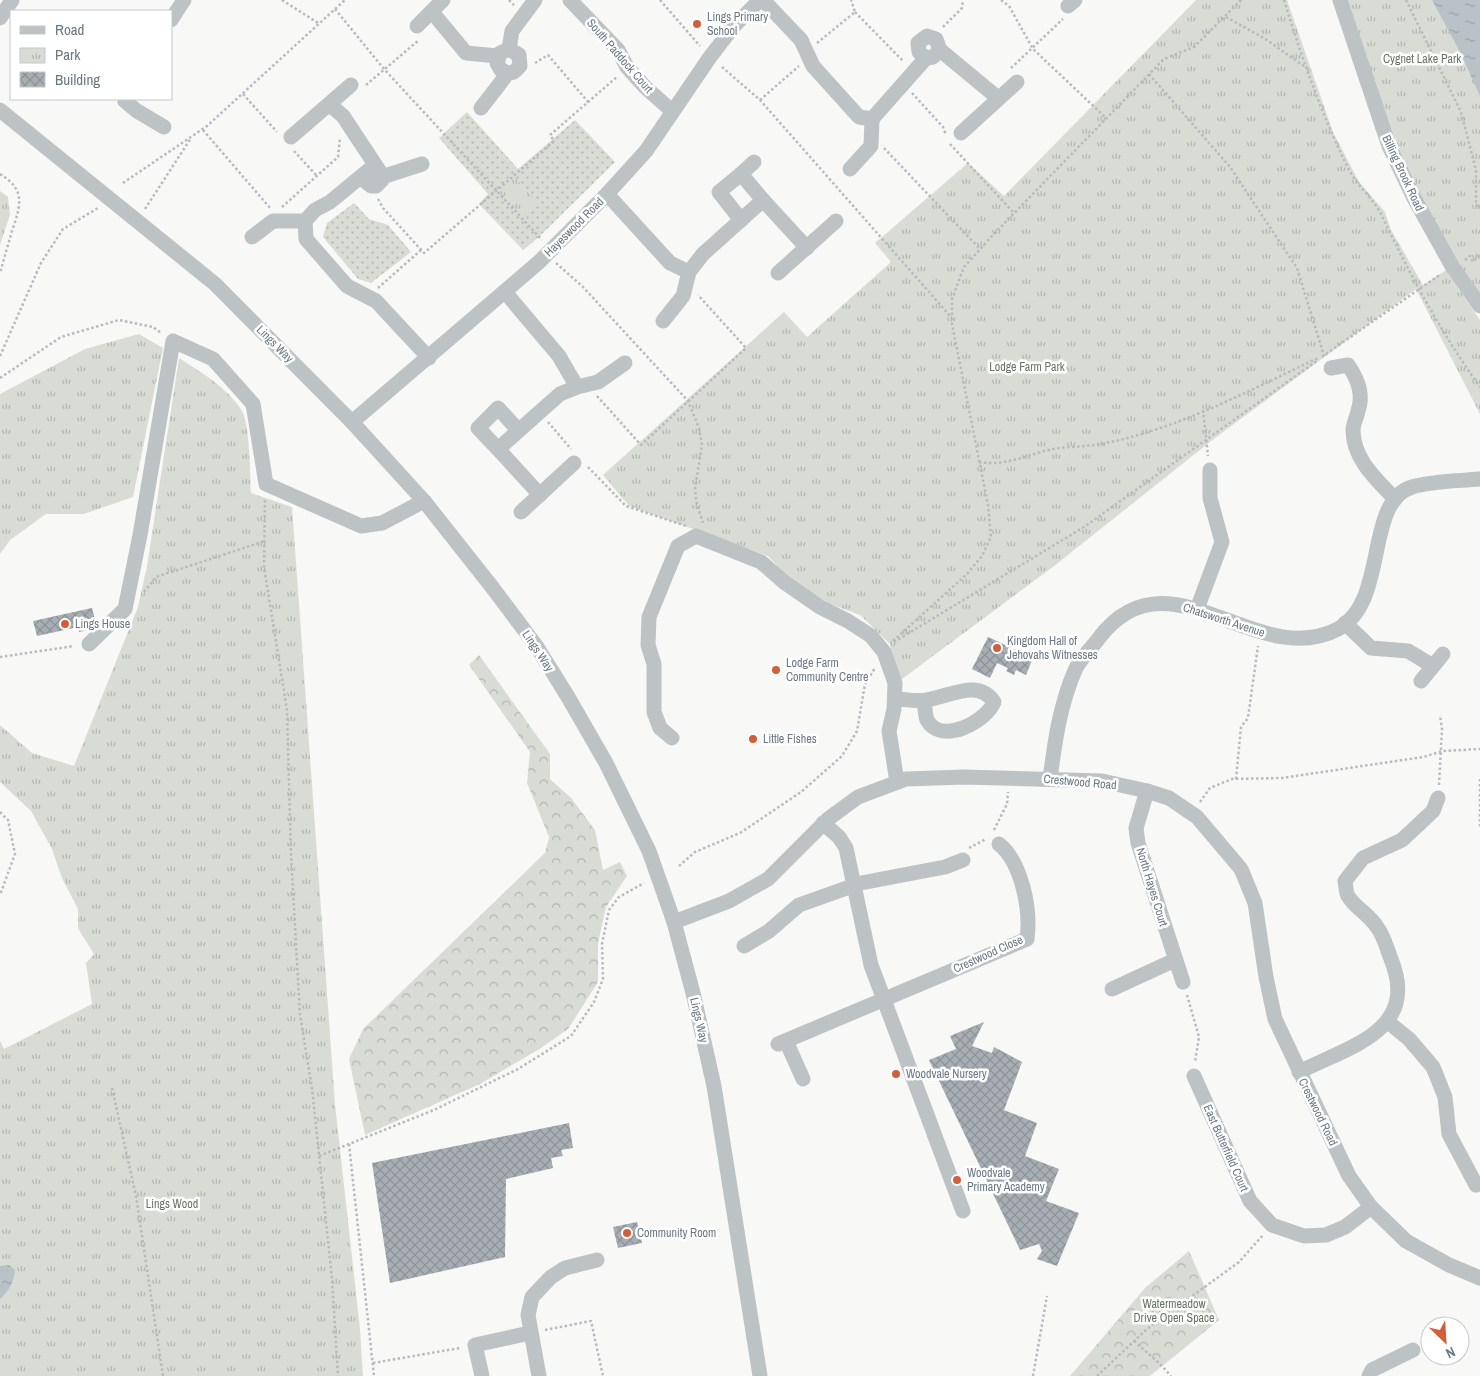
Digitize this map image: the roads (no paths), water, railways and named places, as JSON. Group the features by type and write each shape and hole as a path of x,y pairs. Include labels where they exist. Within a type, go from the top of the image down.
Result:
{"street":[{"path":"0,18 12,0"},
{"path":"417,26 443,0"},
{"path":"514,69 498,67 512,31 535,0"},
{"name":"South Paddock Court","path":"570,0 618,50 627,67 644,87 672,111"},
{"path":"762,0 801,40 813,66 859,117 872,127"},
{"name":"Hayeswood Road","path":"352,422 552,250 646,150 710,57 734,26 762,0"},
{"name":"Billing Brook Road","path":"1340,0 1389,146 1414,198 1452,266 1480,306"},
{"path":"172,18 179,1"},
{"path":"432,12 466,53 519,55 514,69 481,108"},
{"path":"926,58 919,52 918,43 923,37 937,43 998,98"},
{"path":"850,169 871,146 872,127 914,71 926,58 934,57 937,43"},
{"path":"961,133 998,98 1014,75"},
{"path":"291,138 351,85"},
{"path":"126,100 137,111 164,127"},
{"path":"330,105 343,116 374,178"},
{"name":"Lings Way","path":"0,110 215,284 352,422 424,501 531,639 568,697 606,763 649,851 674,922 693,993 714,1086 760,1376"},
{"path":"741,220 719,192 754,162"},
{"path":"422,164 374,178 315,210 305,221 306,239 347,286 376,301 428,358"},
{"path":"741,174 807,248"},
{"path":"606,194 670,263 688,277"},
{"path":"663,321 683,296 688,277 703,254 763,200"},
{"path":"252,237 274,221 305,221"},
{"path":"778,274 836,221"},
{"path":"505,292 582,386"},
{"path":"89,644 125,609 140,535 173,341 213,359 253,404 266,484 361,526 382,523 424,501"},
{"path":"1327,362 1348,365 1358,378 1361,403 1353,430 1358,453 1367,470 1395,498"},
{"path":"498,449 560,394 608,376 625,363"},
{"path":"518,430 498,408 478,428 540,495"},
{"path":"521,512 574,463"},
{"path":"1197,609 1222,542 1210,498 1210,470"},
{"path":"1433,666 1408,651 1371,648 1346,624 1369,588 1386,515 1395,498 1411,487 1480,479"},
{"path":"672,738 660,728 654,712 654,664 648,646 650,616 678,546 696,536 761,562 784,582 820,607 848,621 871,636 886,649 895,683 890,731 897,782"},
{"name":"Chatsworth Avenue","path":"1050,778 1056,724 1077,667 1108,626 1137,606 1165,602 1197,609 1260,632 1299,639 1336,629 1346,624"},
{"path":"1421,681 1444,654"},
{"path":"894,698 924,701"},
{"name":"Crestwood Road","path":"674,922 729,901 768,879 823,823 858,797 906,779 964,777 1102,781 1169,798 1193,814 1224,846 1241,869 1255,903 1266,977 1275,1019 1349,1176 1371,1207 1406,1241 1449,1265 1480,1278"},
{"name":"North Hayes Court","path":"1147,791 1136,828 1138,843 1183,982"},
{"path":"1299,1072 1374,1035 1388,1022 1396,1008 1399,987 1396,973 1378,928 1348,896 1345,881 1363,858 1402,840 1433,811 1438,798"},
{"path":"823,823 839,837 846,848 853,888 871,965 963,1211"},
{"name":"Crestwood Close","path":"803,1080 782,1042 1027,939 1029,922 1028,903 1008,851 992,842"},
{"path":"744,946 769,931 799,905 853,888 861,883 945,867 963,860"},
{"path":"1112,989 1176,960"},
{"path":"1388,1022 1409,1039 1433,1067 1445,1097 1450,1134 1476,1184"},
{"name":"East Butterfield Court","path":"1194,1076 1250,1201 1272,1225 1304,1236 1326,1235 1345,1227 1371,1207"},
{"path":"539,1376 528,1315 532,1297 551,1277 565,1268 597,1260"},
{"path":"482,1376 475,1345 530,1333"},
{"path":"1369,1376 1372,1370 1413,1350"}],"water":[{"path":"1432,0 1480,0 1480,96 1460,52"},
{"path":"9,1265 15,1270 12,1282 0,1299 0,1266"}],"place":[{"name":"Lings Primary School","path":"697,24"},
{"name":"Lings House","path":"65,624"},
{"name":"Kingdom Hall of Jehovahs Witnesses","path":"997,648"},
{"name":"Lodge Farm Community Centre","path":"776,670"},
{"name":"Little Fishes","path":"753,739"},
{"name":"Woodvale Nursery","path":"896,1074"},
{"name":"Woodvale Primary Academy","path":"957,1180"},
{"name":"Community Room","path":"627,1233"}],"park label":[{"name":"Cygnet Lake Park","path":"1422,59"},
{"name":"Lodge Farm Park","path":"1027,367"},
{"name":"Lings Wood","path":"172,1204"},
{"name":"Watermeadow Drive Open Space","path":"1174,1311"}]}
